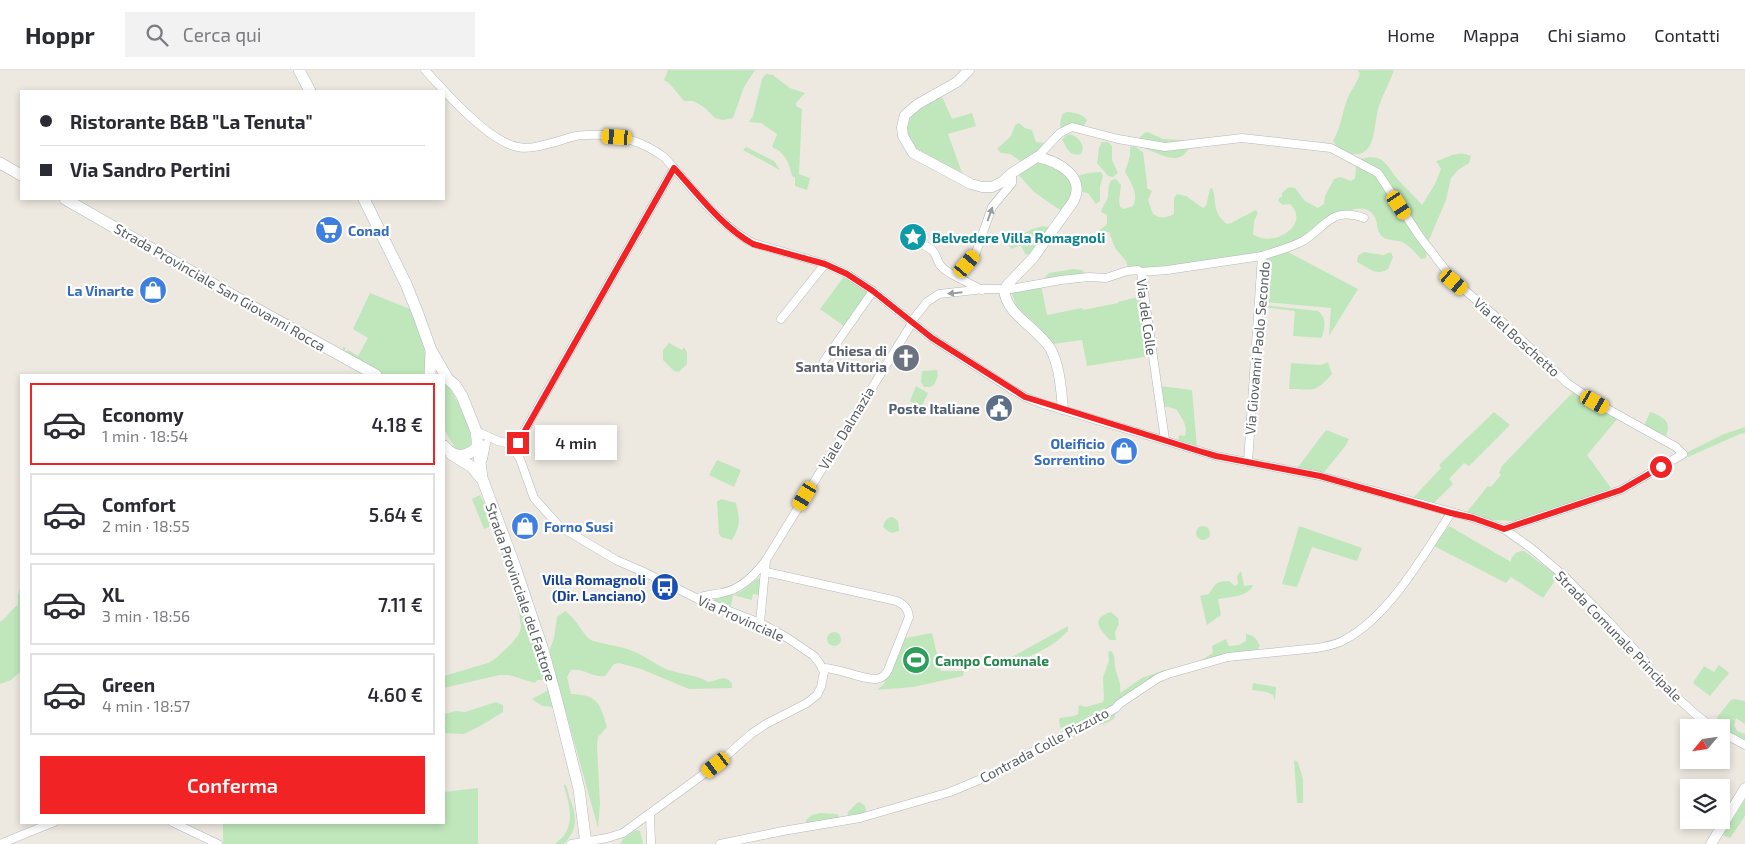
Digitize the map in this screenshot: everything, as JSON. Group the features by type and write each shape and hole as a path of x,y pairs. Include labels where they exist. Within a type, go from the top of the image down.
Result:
{"main road":[{"path":"300,70 310,90"},
{"path":"0,163 20,174"},
{"name":"Strada Provinciale San Giovanni Rocca","path":"67,200 374,374"},
{"path":"365,200 389,247 418,314 441,374"},
{"path":"430,374 431,350"},
{"name":"Strada Provinciale del Fattore","path":"445,378 455,385 462,396 482,446 484,484"},
{"path":"448,450 460,456 482,446"},
{"name":"Strada Provinciale del Fattore","path":"448,450 472,467 484,484 514,564 543,650 558,705 579,789 585,843"}],"street":[{"name":"Strada Comunale Principale","path":"424,70 444,90"},
{"path":"969,70 957,82 918,104 905,115 902,127 903,136 913,153 971,184 982,187 1002,182 1012,173 1037,157 1060,165 1070,174 1078,187 1077,194 1033,258 1004,290 1006,300 1015,312 1050,348 1059,371 1063,409"},
{"name":"Strada Comunale Principale","path":"445,91 494,136 502,142 517,147 528,148 585,135 617,137 642,143 664,157 722,221 745,239 753,244 778,252 825,264 847,274 873,291 932,338 1025,397 1216,456 1320,476 1473,518 1504,529 1531,548 1564,576 1639,654 1656,678 1702,719"},
{"name":"Via del Boschetto","path":"1037,157 1060,133 1072,127 1118,139 1166,147 1242,138 1331,148 1378,173 1420,237 1454,282 1508,327 1567,383 1595,402 1676,447 1683,454 1621,490 1504,529"},
{"path":"476,430 506,443 514,449 674,168"},
{"path":"957,277 975,255 992,207 1012,183 1012,173"},
{"name":"Via Giovanni Paolo Secondo","path":"1248,462 1262,256 1291,247 1312,235 1328,220 1337,216 1356,215 1364,218"},
{"path":"924,246 934,252 944,269 982,290"},
{"path":"1141,272 1262,256"},
{"path":"781,319 825,264"},
{"name":"Via del Colle","path":"982,290 1004,290 1089,277 1106,278 1127,271 1138,270 1141,272 1165,440"},
{"name":"Viale Dalmazia","path":"698,599 738,587 753,576 766,560 911,322 927,302 939,294 982,290"},
{"path":"824,361 873,291"},
{"path":"482,446 498,441"},
{"name":"Via Provinciale","path":"514,449 520,459 534,498 559,526 616,560 698,599 760,623 806,650 814,656 822,668"},
{"name":"Contrada Colle Pizzuto","path":"720,844 860,818 950,792 1003,770 1024,756 1116,708 1119,704 1158,678 1168,674 1228,657 1323,647 1345,640 1360,631 1374,618 1401,588 1451,513"},
{"path":"760,623 766,560"},
{"path":"571,844 585,843 623,833 716,765 751,734 807,703 817,695 824,679 822,668 834,668 872,680 884,676 909,617 908,610 904,605 896,600 766,572"},
{"path":"1730,737 1745,745"},
{"path":"1711,844 1745,788"},
{"path":"650,814 651,844"},
{"path":"0,844 49,824"},
{"path":"176,824 218,844"}],"green space":[{"path":"668,70 755,70 744,87 733,118 723,120 715,118 704,107 693,101 684,101 669,83 664,80"},
{"path":"1357,70 1394,70 1379,106 1370,145 1366,151 1360,154 1351,154 1340,150 1333,141 1349,95 1357,82 1360,73"},
{"path":"766,74 773,75 790,88 805,93 796,103 796,106 802,109 799,174 810,178 807,190 795,186 795,178 792,176 786,158 772,147 777,134 761,123 749,122 753,116 762,79"},
{"path":"941,95 952,119 972,113 976,126 948,134 962,173 912,148 906,139 905,124 912,112"},
{"path":"1066,112 1083,116 1087,120 1083,127 1061,129 1062,115"},
{"path":"1019,123 1025,128 1032,130 1036,142 1046,143 1044,147 1022,162 1010,154 1001,153 997,149 1011,136 1015,125"},
{"path":"1148,132 1163,139 1188,142 1189,148 1180,157 1173,158 1137,145 1137,140 1144,133"},
{"path":"1070,134 1081,142 1083,148 1081,154 1071,153 1062,140"},
{"path":"1102,142 1108,142 1112,146 1112,160 1118,173 1113,177 1108,176 1097,163 1099,148"},
{"path":"1134,146 1143,152 1147,188 1152,191 1148,200 1153,214 1163,217 1174,214 1174,198 1177,194 1186,196 1203,208 1206,206 1210,189 1212,188 1217,211 1227,224 1256,210 1258,213 1254,221 1253,234 1261,238 1270,239 1279,237 1287,232 1293,227 1296,220 1296,212 1290,204 1283,205 1278,201 1282,197 1282,193 1289,187 1295,188 1305,201 1318,208 1324,204 1325,196 1334,179 1340,177 1351,181 1355,178 1356,167 1360,159 1375,157 1388,166 1422,205 1435,184 1441,169 1436,161 1462,153 1471,156 1469,163 1458,170 1451,178 1446,200 1429,240 1426,258 1421,259 1404,243 1382,237 1374,216 1366,210 1356,209 1330,220 1286,251 1358,289 1329,336 1331,308 1264,302 1267,256 1195,265 1129,270 1126,261 1115,248 1109,232 1106,232 1100,243 1091,245 1089,240 1107,224 1107,215 1101,212 1112,180 1116,179 1121,185 1120,207 1124,209 1133,206 1135,192 1125,172 1130,156 1130,147"},
{"path":"746,147 774,161 780,170 743,150"},
{"path":"1035,161 1065,174 1073,184 1075,191 1063,212 1034,192 1017,173"},
{"path":"1101,172 1103,176 1100,187 1100,201 1096,204 1088,193 1080,192 1077,176"},
{"path":"1043,226 1052,228 1032,255 1025,254 1021,245 1011,249 1009,242 1032,229"},
{"path":"1364,252 1383,255 1391,252 1393,257 1388,269 1376,272 1357,262 1358,256"},
{"path":"1074,269 1082,270 1085,273 1080,276 1046,280 1045,277 1049,273"},
{"path":"845,275 868,292 844,326 820,309"},
{"path":"1041,285 1047,315 1118,303 1142,296 1150,356 1087,366 1082,340 1053,344 1039,327 1017,307 1011,291"},
{"path":"370,293 410,309 425,351 426,368 423,374 379,374 343,351 343,347 346,348 344,351 348,350 358,356 368,338 353,329"},
{"path":"1263,305 1318,311 1324,320 1322,338 1293,336 1295,311 1263,307"},
{"path":"669,343 682,350 684,347 687,353 687,364 679,372 674,371 663,360 663,350"},
{"path":"1328,362 1332,374 1317,388 1309,390 1289,389 1291,363 1321,365"},
{"path":"937,370 938,376 934,385 924,387 921,382 922,371"},
{"path":"445,384 459,405 471,436 469,449 456,450 445,431"},
{"path":"916,386 928,393 921,408 910,401"},
{"path":"1160,386 1192,390 1197,448 1178,442 1179,435 1185,436 1185,425 1176,409 1163,406"},
{"path":"1574,391 1618,418 1587,455 1611,488 1599,494 1516,521 1491,520 1465,514 1488,486 1491,487 1501,475 1499,473 1502,466"},
{"path":"1494,412 1510,425 1469,466 1464,463 1449,479 1453,484 1432,505 1413,498 1441,468 1439,465"},
{"path":"1650,412 1659,415 1667,423 1668,431 1666,436 1644,426"},
{"path":"1745,427 1745,433 1688,457 1684,454 1724,434"},
{"path":"1326,430 1349,439 1346,445 1322,475 1296,470"},
{"path":"717,460 741,470 734,487 709,475"},
{"path":"480,495 490,519 489,527 484,529 472,499"},
{"path":"721,499 736,503 739,522 732,540 721,537 719,534 717,502"},
{"path":"890,517 898,521 899,531 892,533 883,527 885,521"},
{"path":"1200,526 1206,526 1210,533 1206,540 1200,540 1196,536 1196,530"},
{"path":"1299,526 1362,548 1357,561 1312,547 1297,587 1282,584"},
{"path":"1449,526 1511,562 1515,554 1524,551 1558,576 1543,598 1511,577 1506,583 1434,546"},
{"path":"505,551 542,664 554,707 542,706 532,699 547,691 548,687 545,680 537,680 535,683 509,675 499,675 445,688 445,676 488,663 496,658 519,634 521,627 519,612 501,552"},
{"path":"1241,571 1244,586 1253,585 1251,589 1238,596 1218,599 1221,615 1207,625 1200,596 1209,594 1216,584 1221,582 1229,581 1235,586 1238,584 1237,576"},
{"path":"758,578 762,580 758,602 758,595 753,594 752,600 733,595 742,591"},
{"path":"20,588 20,672 11,680 0,684 0,622 18,605"},
{"path":"733,594 731,606 714,601 715,599"},
{"path":"565,611 590,639 640,654 667,670 708,682 724,678 732,684 732,688 689,689 641,669 619,663 614,664 605,676 596,676 580,670 571,670 567,677 571,694 592,698 602,711 607,727 598,737 597,746 600,804 598,828 549,651 554,638 557,617"},
{"path":"1111,612 1118,618 1119,624 1115,632 1116,640 1110,640 1098,624 1100,618"},
{"path":"1068,626 1068,631 1047,648 1021,660 1004,665 1003,662"},
{"path":"831,632 837,632 841,639 837,646 831,646 827,642 827,636"},
{"name":"Campo Comunale","path":"932,633 941,671 964,671 963,676 913,687 877,690 884,684 901,639"},
{"path":"1246,634 1256,639 1260,646 1258,648 1259,651 1195,664 1213,653 1212,646 1226,639 1229,646 1239,645 1246,641"},
{"path":"1111,651 1114,656 1120,693 1142,678 1164,670 1167,672 1115,711 1115,717 1111,720 1099,725 1060,727 1060,718 1078,714 1079,705 1086,707 1103,702 1103,677 1109,661 1108,652"},
{"path":"1719,665 1729,673 1710,696 1693,683 1704,666 1714,672"},
{"path":"1253,683 1276,687 1275,701 1273,695 1267,692 1252,690"},
{"path":"1731,700 1745,701 1745,724 1736,718 1734,725 1737,731 1745,734 1745,742 1730,734 1730,719 1718,719 1717,717"},
{"path":"496,702 503,705 503,712 464,734 445,733 445,714 456,711 465,712"},
{"path":"1294,760 1298,762 1303,779 1303,803 1297,803"},
{"path":"565,784 574,812 575,823 572,833 564,844 555,844 565,834 570,821"},
{"path":"478,788 478,844 223,844 223,824 445,824 445,792"},
{"path":"1745,799 1745,816 1730,838 1723,835 1727,829 1730,829 1730,824"},
{"path":"860,802 865,806 867,815 850,818 847,813"},
{"path":"820,813 837,814 841,819 807,825 806,820 812,815"},
{"path":"636,830 640,831 643,844 620,844 623,839"}],"place":[{"name":"Conad","path":"329,230"},
{"name":"Belvedere Villa Romagnoli","path":"913,237"},
{"name":"La Vinarte","path":"153,290"},
{"name":"Chiesa di Santa Vittoria","path":"906,358"},
{"name":"Poste Italiane","path":"999,408"},
{"name":"Oleificio Sorrentino","path":"1124,451"},
{"name":"Forno Susi","path":"525,526"},
{"name":"Villa Romagnoli (Dir. Lanciano)","path":"665,587"},
{"name":"Campo Comunale","path":"916,660"}],"route":[{"path":"518,443 674,168 722,221 745,239 753,244 778,252 825,264 847,274 873,291 932,338 1011,389 1040,403 1216,456 1320,476 1473,518 1504,529 1621,490 1661,467"}]}
